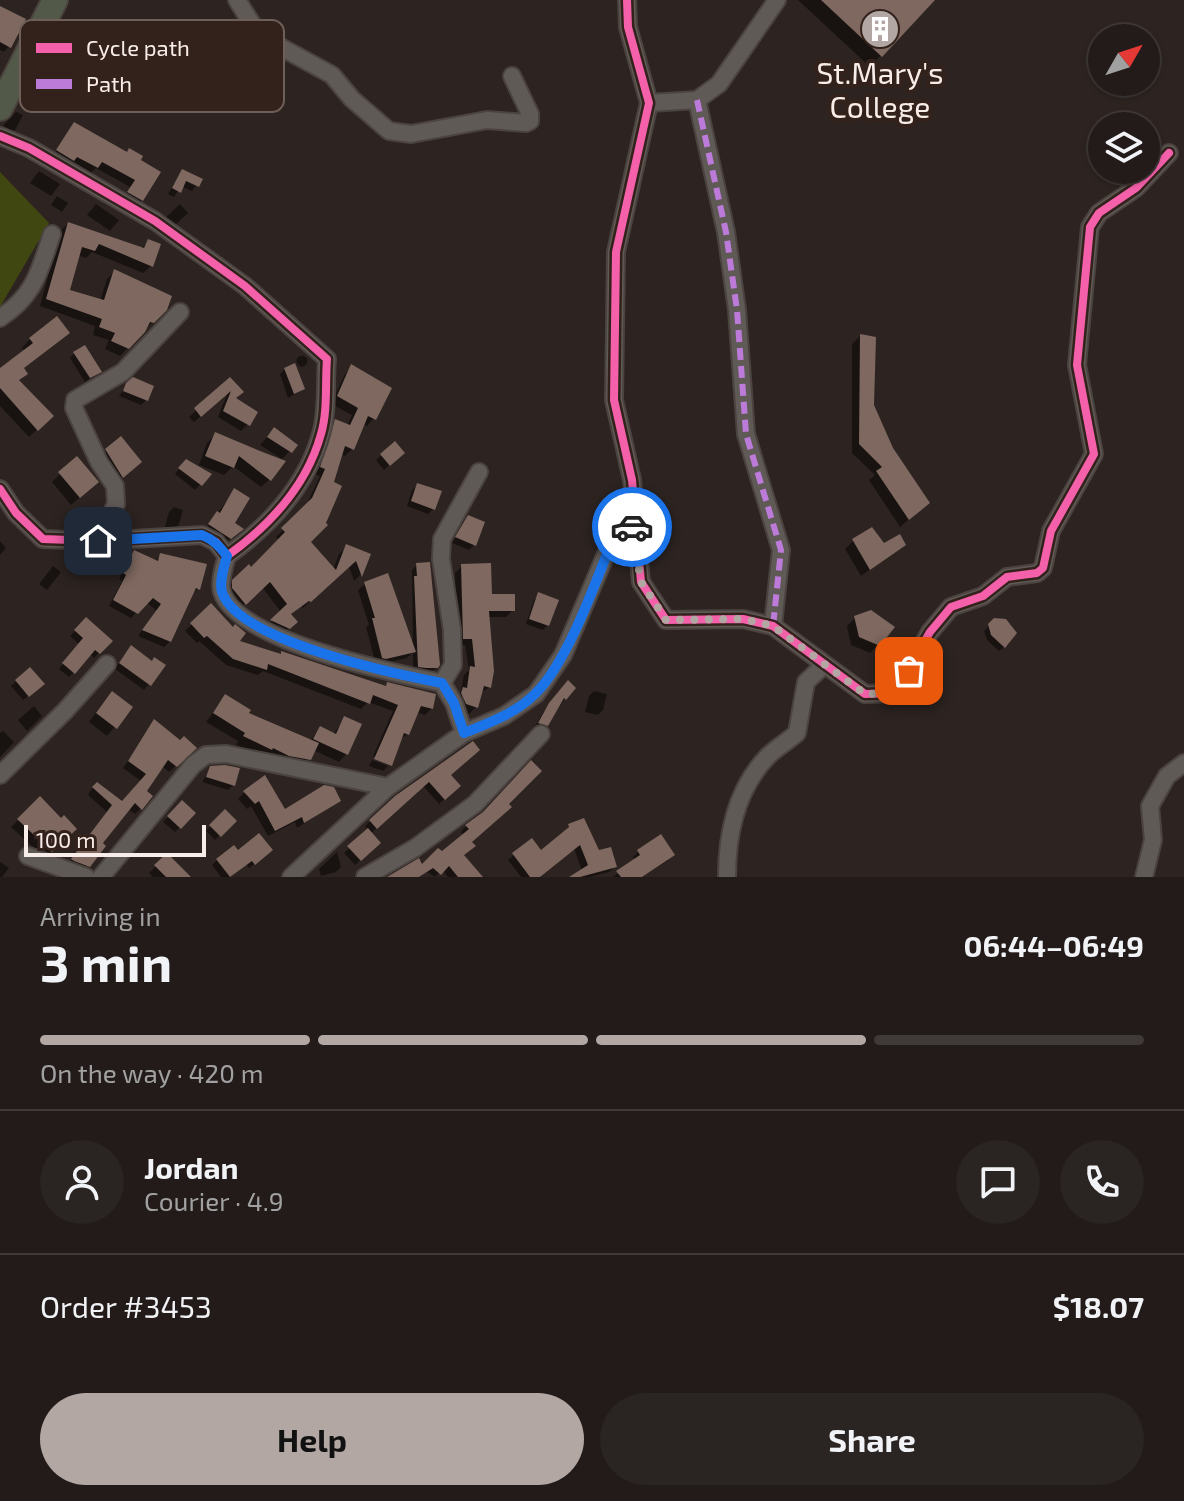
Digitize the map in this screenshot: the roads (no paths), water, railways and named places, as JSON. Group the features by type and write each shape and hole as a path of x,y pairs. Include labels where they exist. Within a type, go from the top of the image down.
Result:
{"highway":[{"path":"45,20 55,0"},
{"path":"0,108 20,69"}],"street":[{"path":"237,0 250,20"},
{"path":"627,0 628,27 649,103 616,252 614,400 632,480 641,582 666,620 743,619 773,626 816,672 865,694 895,693 930,632 951,607 983,596 1007,577 1037,573 1043,568 1051,531 1094,454 1077,365 1090,227 1099,213 1136,188 1169,153"},
{"path":"649,103 697,100 719,84 777,0"},
{"path":"284,49 332,75 352,99 389,131 411,134 487,120 530,121 530,114 512,76"},
{"path":"697,100 726,232 737,310 746,434 781,550 773,626"},
{"path":"0,136 29,148 155,221 245,286 327,359 322,433 285,504 266,525 227,556 222,572 222,592 235,611 253,625 277,637 376,670 442,683 454,703 464,733"},
{"path":"0,318 19,305 31,291 52,234"},
{"path":"98,541 116,504 115,486 86,435 74,408 75,400 123,372 180,312"},
{"path":"442,683 453,665 452,629 441,559 442,539 479,472"},
{"path":"0,489 16,513 43,539 98,541 202,535 216,542 227,556"},
{"path":"291,877 388,787 464,733 504,716 536,694 563,655 618,526 634,527"},
{"path":"0,775 107,664"},
{"path":"727,877 735,804 767,757 797,733 816,672"},
{"path":"365,877 415,848 475,804 541,734"},
{"path":"101,877 193,765 206,755 226,754 388,787"},
{"path":"1148,874 1153,840 1150,806 1167,776 1184,763"},
{"path":"28,856 86,877"}],"place":[{"name":"St.Mary's College","path":"880,29"}]}
